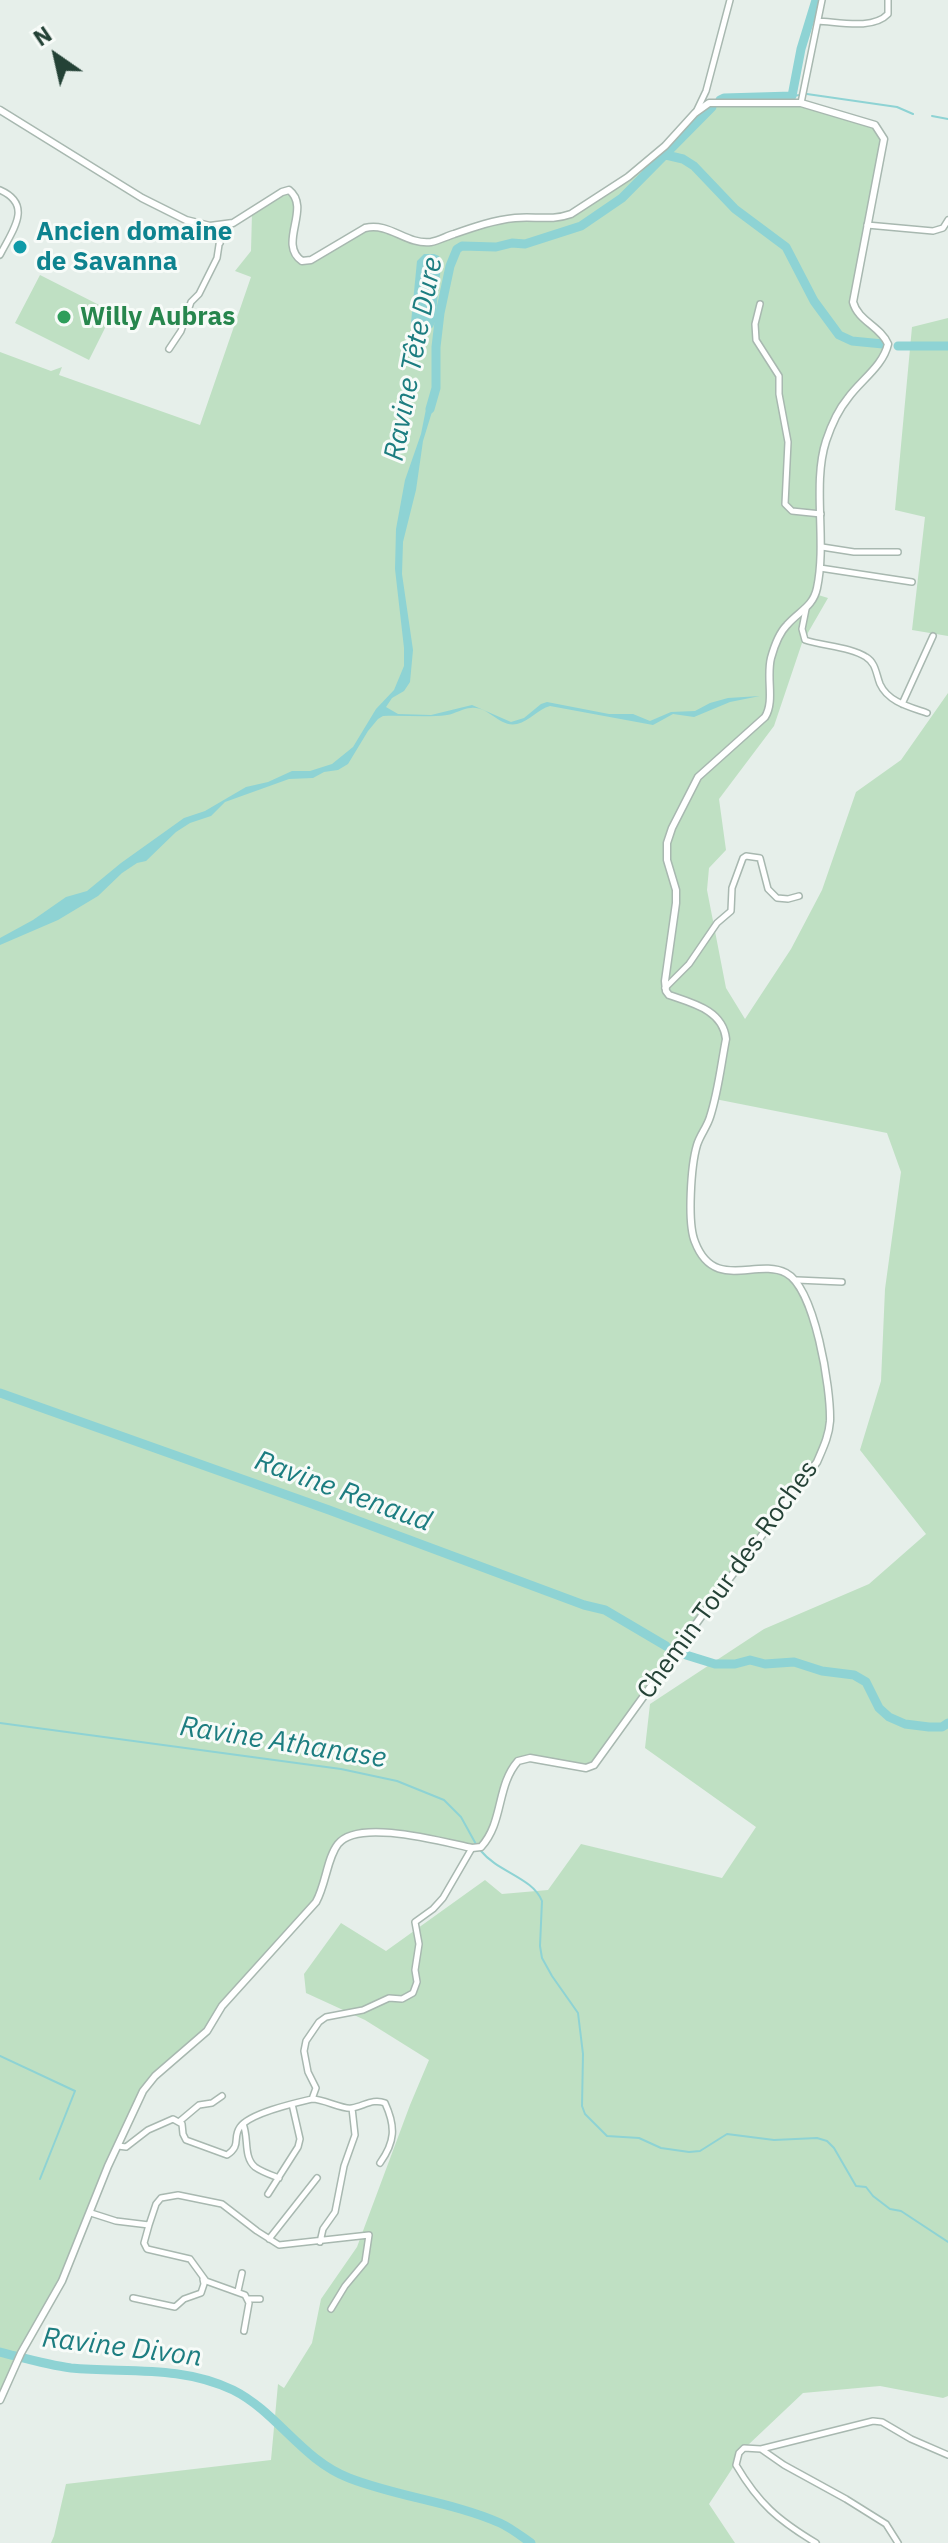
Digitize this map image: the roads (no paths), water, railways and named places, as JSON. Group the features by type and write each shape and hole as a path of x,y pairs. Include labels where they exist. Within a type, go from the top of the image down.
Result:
{"street":[{"path":"695,113 706,91 730,0"},
{"path":"801,103 822,0"},
{"path":"818,21 874,22 886,17 888,0"},
{"path":"0,110 142,198 186,220 210,226 222,225 242,219 289,190 295,195 298,206 293,238 295,253 302,261 311,260 374,225 415,242 432,242 485,223 515,218 562,218 612,189 658,153 695,113 714,103 801,103 875,125 884,139 884,151 853,302 858,315 882,333 887,348 847,399 825,445 821,467 820,568 816,591 806,609 802,629 805,640 866,657 875,666 886,693 900,704 927,713"},
{"path":"0,190 16,200 19,210 0,255"},
{"path":"867,225 933,231 943,228 948,220"},
{"path":"169,349 181,331 191,302 199,294 217,258 222,225"},
{"path":"210,226 220,244"},
{"path":"760,304 755,324 756,340 779,376 779,394 788,442 785,504 792,511 822,514"},
{"path":"822,547 854,552 898,552"},
{"path":"820,568 912,582"},
{"path":"806,609 783,629 773,653 768,680 769,710 765,717 698,777 672,828 667,843 667,860 676,890 676,903 665,988 669,995 707,1008 726,1031 710,1119 696,1148 690,1220 699,1253 712,1264 729,1271 776,1269 797,1280 842,1282"},
{"path":"900,704 933,636"},
{"path":"665,988 689,964 717,923 731,911 732,888 743,858 760,858 768,889 777,898 799,896"},
{"name":"Chemin Tour des Roches","path":"472,1848 481,1847 491,1836 506,1779 518,1761 530,1758 586,1768 594,1765 817,1462 830,1424 827,1380 805,1293 797,1280"},
{"path":"0,2400 21,2353 62,2281 138,2100 149,2083 207,2031 232,1994 316,1902 323,1890 333,1852 342,1840 378,1831 472,1848 443,1898 415,1922 419,1944 415,1970 417,1982 413,1993 402,1999 389,1998 363,2010 326,2017 312,2031 304,2051 308,2072 315,2085 312,2099"},
{"path":"118,2146 126,2147 148,2130 167,2121 179,2121 199,2105 216,2101 222,2096"},
{"path":"179,2121 186,2140 227,2155 236,2146 238,2131 243,2124 283,2105 324,2099 352,2108 381,2100 387,2107 393,2134 392,2144 380,2163"},
{"path":"268,2194 298,2147 300,2139 292,2104"},
{"path":"320,2242 323,2229 335,2212 344,2166 355,2135 352,2108"},
{"path":"243,2124 253,2165 279,2178"},
{"path":"269,2239 317,2178"},
{"path":"260,2299 248,2299 238,2291 209,2283 190,2259 147,2249 144,2243 156,2204 161,2198 178,2195 222,2204 279,2245 369,2235 365,2262 331,2309"},
{"path":"91,2213 116,2221 149,2225"},
{"path":"238,2291 242,2273"},
{"path":"133,2298 175,2307 184,2299 201,2293 203,2278"},
{"path":"244,2331 248,2299"},
{"path":"816,2543 809,2541 756,2498 736,2465 744,2448 761,2449 873,2421 882,2422 948,2455"},
{"path":"761,2449 886,2524 898,2543"}],"water":[{"path":"424,254 439,256 441,265 435,322 427,332 414,329 411,323 417,261"},
{"path":"434,399 403,542 402,574 413,650 410,682 386,707 398,714 431,715 472,705 511,722 524,718 547,702 609,714 633,714 650,721 671,712 695,711 728,698 760,696 730,702 694,717 673,714 653,725 550,706 517,724 505,723 477,708 439,716 383,716 368,731 348,764 338,770 313,778 289,779 225,802 211,816 176,832 146,861 122,873 98,896 58,920 0,945 0,938 66,897 87,891 184,818 205,811 246,787 268,782 292,771 310,771 332,764 353,747 376,709 394,690 404,666 395,569 396,529 405,480 426,409"}],"waterway":[{"path":"720,100 792,96 801,49 816,0"},
{"path":"807,94 897,107 913,114"},
{"path":"792,96 800,95"},
{"name":"Ravine Tête Dure","path":"430,409 436,388 440,313 450,266 457,249 462,246 525,244 581,226 622,198 712,107"},
{"path":"932,116 948,119"},
{"name":"Ravine Tête Dure","path":"666,155 683,159 694,166 735,209 786,247 814,301 839,335 852,341 883,344"},
{"name":"Ravine Tête Dure","path":"898,346 948,346"},
{"name":"Ravine Renaud","path":"0,1393 605,1610 666,1646"},
{"name":"Ravine Renaud","path":"686,1655 715,1664 750,1660 765,1664 794,1662 822,1671 854,1675 866,1682 879,1708 889,1717 905,1724 929,1727 942,1727 948,1723"},
{"name":"Ravine Athanase","path":"0,1723 341,1769 397,1781 444,1800 461,1817 477,1846"},
{"name":"Ravine Athanase","path":"481,1851 531,1886 542,1901 542,1958 578,2013 583,2054 582,2106 585,2114 607,2136 639,2138 661,2148 689,2152 700,2151 727,2134 774,2140 817,2138 827,2141 856,2186 866,2187 890,2209 901,2211 948,2242"},
{"path":"0,2056 75,2091 40,2179"},
{"name":"Ravine Divon","path":"0,2352 71,2368 174,2373 213,2382 249,2399 332,2470 368,2485 482,2516 504,2525 531,2543"}],"place":[{"name":"Ancien domaine de Savanna","path":"20,247"},
{"name":"Willy Aubras","path":"64,317"}]}
